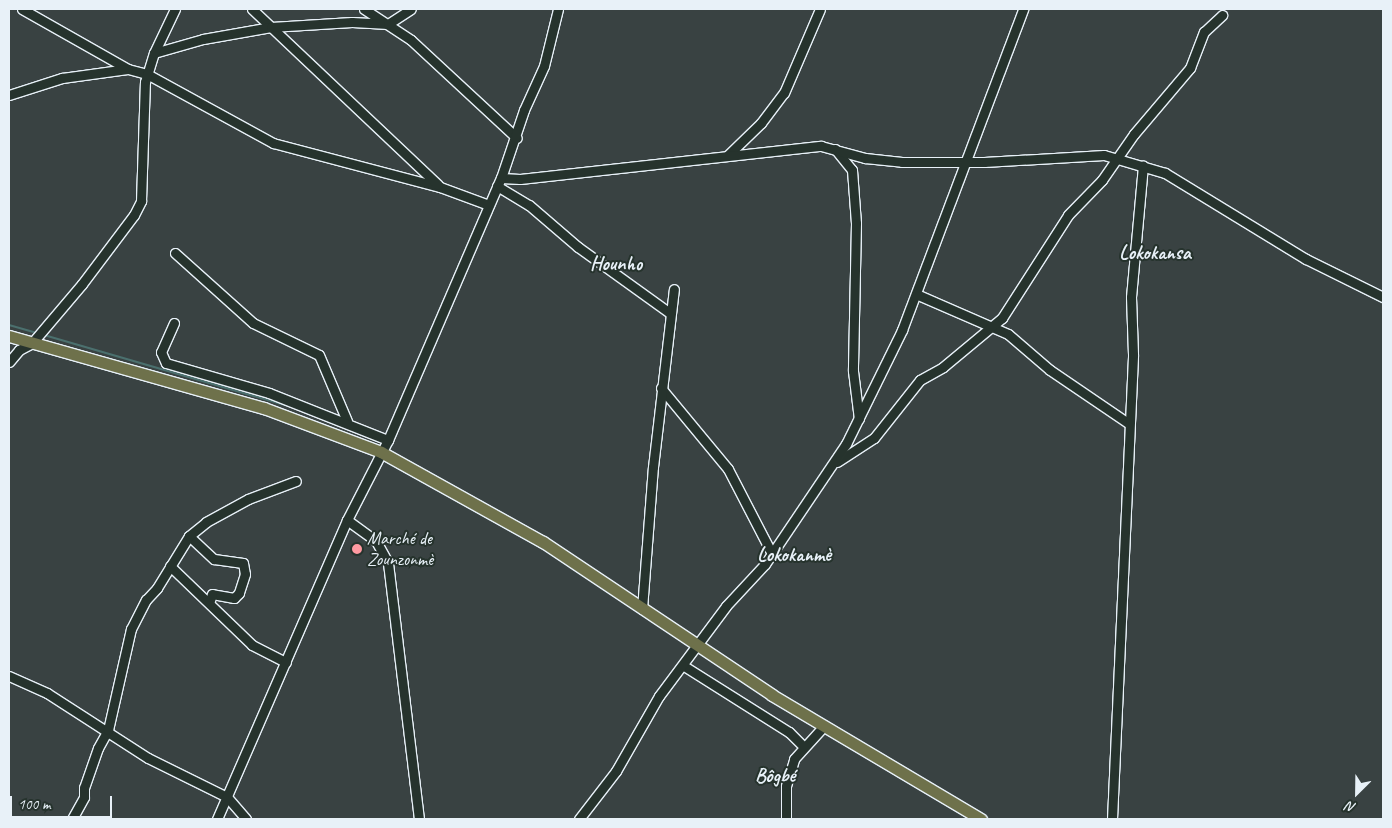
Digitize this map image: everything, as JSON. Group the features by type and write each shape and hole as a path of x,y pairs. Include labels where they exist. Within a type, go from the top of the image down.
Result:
{"main road":[{"path":"9,336 267,400 381,452 481,505 642,609 697,647 823,727 981,819"}],"street":[{"path":"22,9 128,68 147,74 273,143 440,187 489,205"},
{"path":"11,356 32,343 82,284 134,216 141,201 147,74 154,53 175,9"},
{"path":"252,9 440,187"},
{"path":"364,9 388,24 433,58 517,138"},
{"path":"154,53 203,39 271,27 352,22 388,24 411,9"},
{"path":"217,819 347,520 388,440 499,182 517,138 524,110 544,66 558,9"},
{"path":"728,155 761,123 784,93 820,9"},
{"path":"579,819 616,771 659,696 684,666 726,606 772,554 834,464 859,419 916,294 1023,9"},
{"path":"834,464 874,438 920,380 943,367 994,326 1068,215 1102,180 1116,157 1190,68 1204,32 1222,15"},
{"path":"9,95 62,78 128,68"},
{"path":"499,182 728,155 832,146 870,159 967,162 1085,154 1116,157 1165,173 1306,259 1383,297"},
{"path":"832,146 852,170 856,223 854,371 859,419"},
{"path":"1112,819 1134,254 1143,166"},
{"path":"499,182 578,247 670,314"},
{"path":"175,253 253,324 319,355 346,421"},
{"path":"642,609 662,388 674,289"},
{"path":"916,294 994,326 1024,346 1050,370 1128,423"},
{"path":"174,323 160,352 166,362 267,400 346,421 388,440"},
{"path":"662,388 728,469 772,554"},
{"path":"72,819 84,797 84,788 98,748 108,730 131,629 146,600 189,536 206,522 248,499 296,482"},
{"path":"347,520 376,541 388,563 419,819"},
{"path":"189,536 214,559 243,563 245,574 239,593 234,598 212,594 209,604"},
{"path":"170,566 252,644 286,662"},
{"path":"684,666 789,732 803,746"},
{"path":"9,676 48,693 108,730 148,758 227,797 246,819"},
{"path":"786,819 786,786 794,759 803,746 823,727"}],"waterway":[{"path":"9,325 37,333"},
{"path":"44,335 298,409"},
{"path":"326,420 365,436"}],"place":[{"name":"Marché de Zounzonmè","path":"357,549"}],"district":[{"name":"Lokokansa","path":"1155,252"},
{"name":"Hounho","path":"616,263"},
{"name":"Lokokanmè","path":"794,554"},
{"name":"Bôgbé","path":"775,775"}]}
